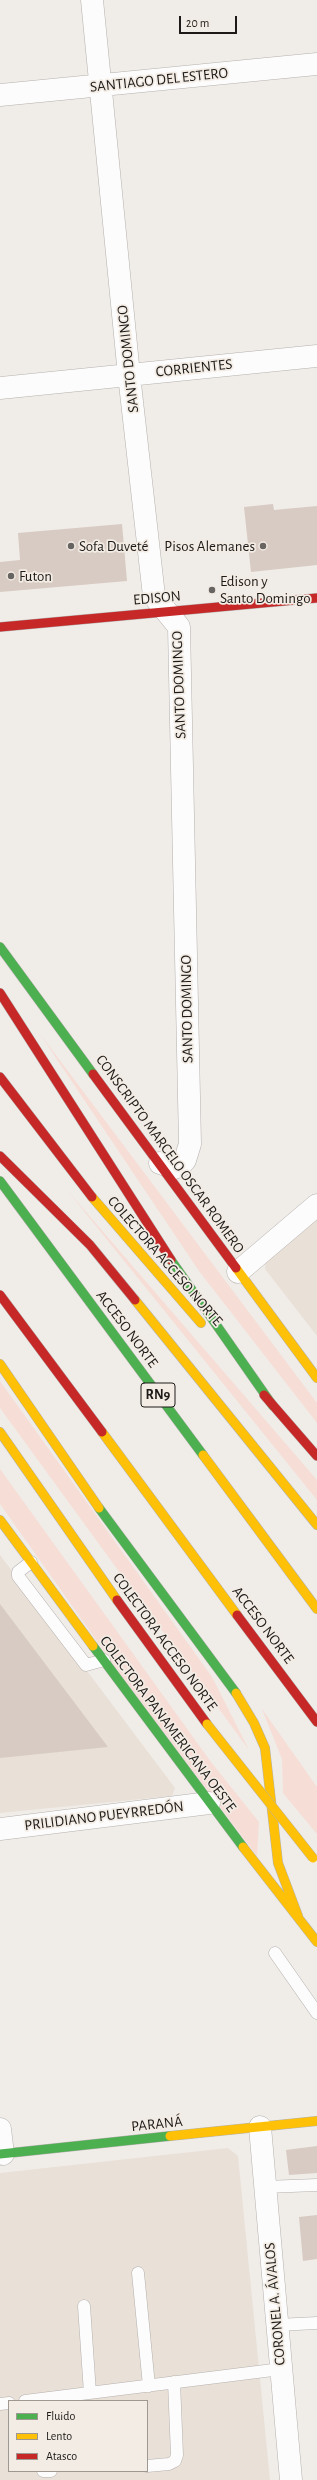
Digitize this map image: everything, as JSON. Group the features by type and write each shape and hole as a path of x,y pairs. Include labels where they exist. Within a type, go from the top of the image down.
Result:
{"main road":[{"name":"EDISON","path":"0,627 317,598"},
{"name":"CONSCRIPTO MARCELO OSCAR ROMERO","path":"0,948 160,1163 238,1272 317,1378"},
{"path":"0,993 162,1245 273,1406"},
{"name":"COLECTORA ACCESO NORTE","path":"0,1078 85,1189 317,1456"},
{"path":"0,1156 90,1245 317,1525"},
{"name":"ACCESO NORTE","path":"0,1181 317,1609"},
{"name":"ACCESO NORTE","path":"0,1295 317,1722"},
{"path":"0,1364 95,1502 230,1684 254,1723 265,1748 278,1863 298,1916"},
{"name":"COLECTORA ACCESO NORTE","path":"0,1432 98,1573 207,1724 315,1861"},
{"name":"COLECTORA PANAMERICANA OESTE","path":"0,1520 209,1803 317,1942"},
{"name":"PARANÁ","path":"2,2154 317,2121"}],"street":[{"name":"SANTO DOMINGO","path":"92,0 129,375 154,596 179,627 190,1144 185,1160 180,1166 174,1168 160,1163"},
{"name":"SANTIAGO DEL ESTERO","path":"0,95 317,64"},
{"name":"CORRIENTES","path":"0,388 317,356"},
{"path":"238,1272 317,1205"},
{"name":"PRILIDIANO PUEYRREDÓN","path":"0,1829 209,1803"},
{"name":"CORONEL A. ÁVALOS","path":"260,2127 291,2480"},
{"path":"0,2129 2,2154"}],"lane":[{"path":"31,1562 18,1572 18,1576 86,1665 104,1660"},
{"path":"275,1953 317,2013"},
{"path":"265,2187 317,2185"},
{"path":"138,2273 149,2386"},
{"path":"84,2306 90,2393"},
{"path":"277,2325 317,2322"},
{"path":"33,2400 281,2369"},
{"path":"148,2466 169,2464 175,2461 177,2455 174,2382"}],"shaded area":[{"path":"40,1034 317,1403 317,1423 199,1271"},
{"path":"67,1190 317,1480 317,1500"},
{"path":"317,1218 317,1336 265,1269 266,1257"},
{"path":"0,1381 212,1677 249,1750 0,1408"},
{"path":"0,1469 211,1762 259,1822 257,1856 116,1668 0,1504"},
{"path":"0,1555 175,1788 172,1796 0,1813"},
{"path":"262,1709 317,1787 317,1834 283,1793 282,1759"},
{"path":"228,2148 238,2156 270,2480 0,2480 0,2173"}],"building":[{"path":"273,504 274,510 317,506 317,565 251,572 244,507"},
{"name":"Sofa Duveté","path":"122,524 127,581 0,592 0,562 20,560 18,533"},
{"path":"0,1604 108,1747 0,1758"},
{"path":"317,2146 317,2173 289,2175 286,2150"},
{"path":"317,2215 317,2259 303,2261 299,2217"}],"traffic: fast":[{"path":"0,947 93,1074"},
{"path":"0,1181 203,1455"},
{"path":"171,1260 273,1406"},
{"path":"99,1508 236,1693"},
{"path":"93,1646 243,1847"},
{"path":"0,2154 170,2136"}],"traffic: slow":[{"path":"92,1197 201,1323"},
{"path":"236,1268 317,1378"},
{"path":"135,1300 317,1525"},
{"path":"0,1364 99,1508"},
{"path":"0,1432 117,1600"},
{"path":"102,1432 237,1615"},
{"path":"203,1455 317,1609"},
{"path":"0,1520 93,1646"},
{"path":"236,1693 254,1723 265,1748 278,1863 298,1916"},
{"path":"207,1724 313,1858"},
{"path":"243,1847 317,1942"},
{"path":"170,2136 317,2121"}],"traffic: jam":[{"path":"0,627 317,598"},
{"path":"0,993 171,1260"},
{"path":"93,1074 236,1268"},
{"path":"0,1077 92,1197"},
{"path":"0,1156 90,1245 135,1300"},
{"path":"0,1295 102,1432"},
{"path":"264,1395 317,1456"},
{"path":"117,1600 207,1724"},
{"path":"237,1615 317,1722"}],"place":[{"name":"Sofa Duveté","path":"71,546"},
{"name":"Pisos Alemanes","path":"263,546"},
{"name":"Futon","path":"11,576"},
{"name":"Edison y Santo Domingo","path":"212,590"}]}
